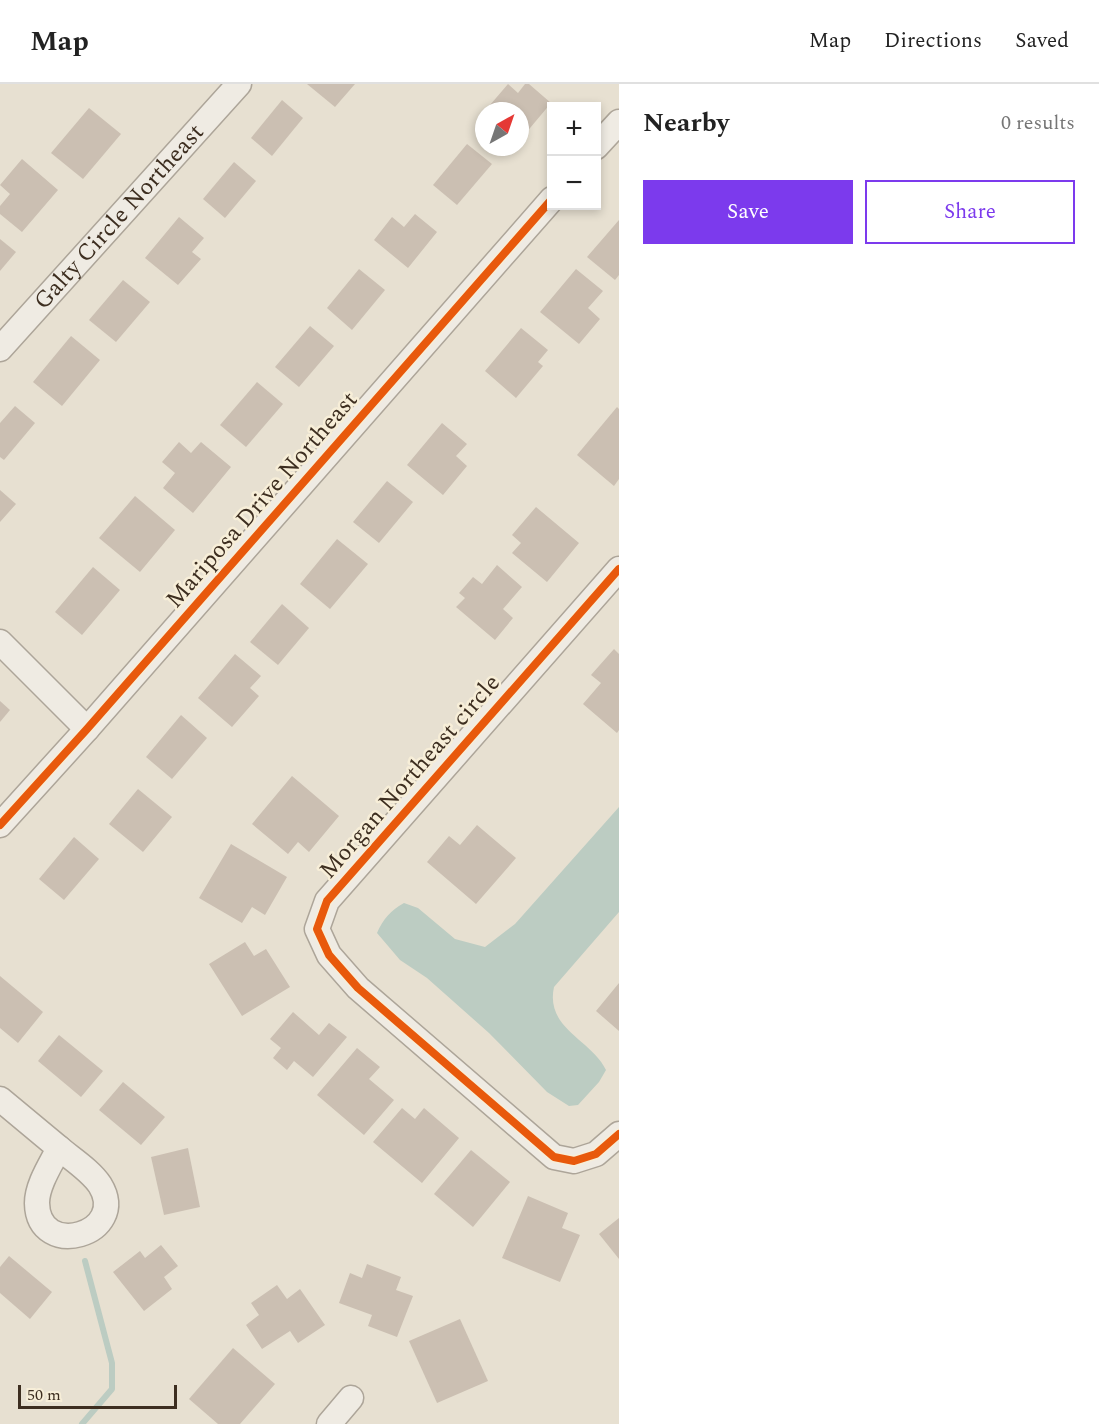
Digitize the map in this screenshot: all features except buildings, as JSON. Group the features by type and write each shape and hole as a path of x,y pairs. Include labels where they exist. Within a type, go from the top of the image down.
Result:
{"street":[{"name":"Galty Circle Northeast","path":"0,349 239,84"},
{"path":"601,142 619,122"},
{"name":"Mariposa Drive Northeast","path":"0,825 547,205"},
{"name":"Morgan Northeast circle","path":"619,569 327,901 318,929 328,955 358,988 554,1157 574,1161 596,1154 619,1134"},
{"path":"0,642 87,729"},
{"path":"0,1099 59,1148"},
{"path":"328,1424 351,1398"}],"shaded area":[{"path":"619,807 619,912 554,987 553,1001 556,1013 571,1033 599,1059 606,1070 599,1082 578,1105 569,1106 547,1092 489,1033 427,978 400,960 377,933 388,915 404,903 418,908 455,939 485,947 515,924"}],"waterway":[{"path":"82,1424 112,1389 112,1363 85,1261"}],"cycle path":[{"path":"0,825 547,205"},
{"path":"619,569 327,901 317,929 329,955 358,988 554,1157 574,1161 596,1154 619,1134"}]}
